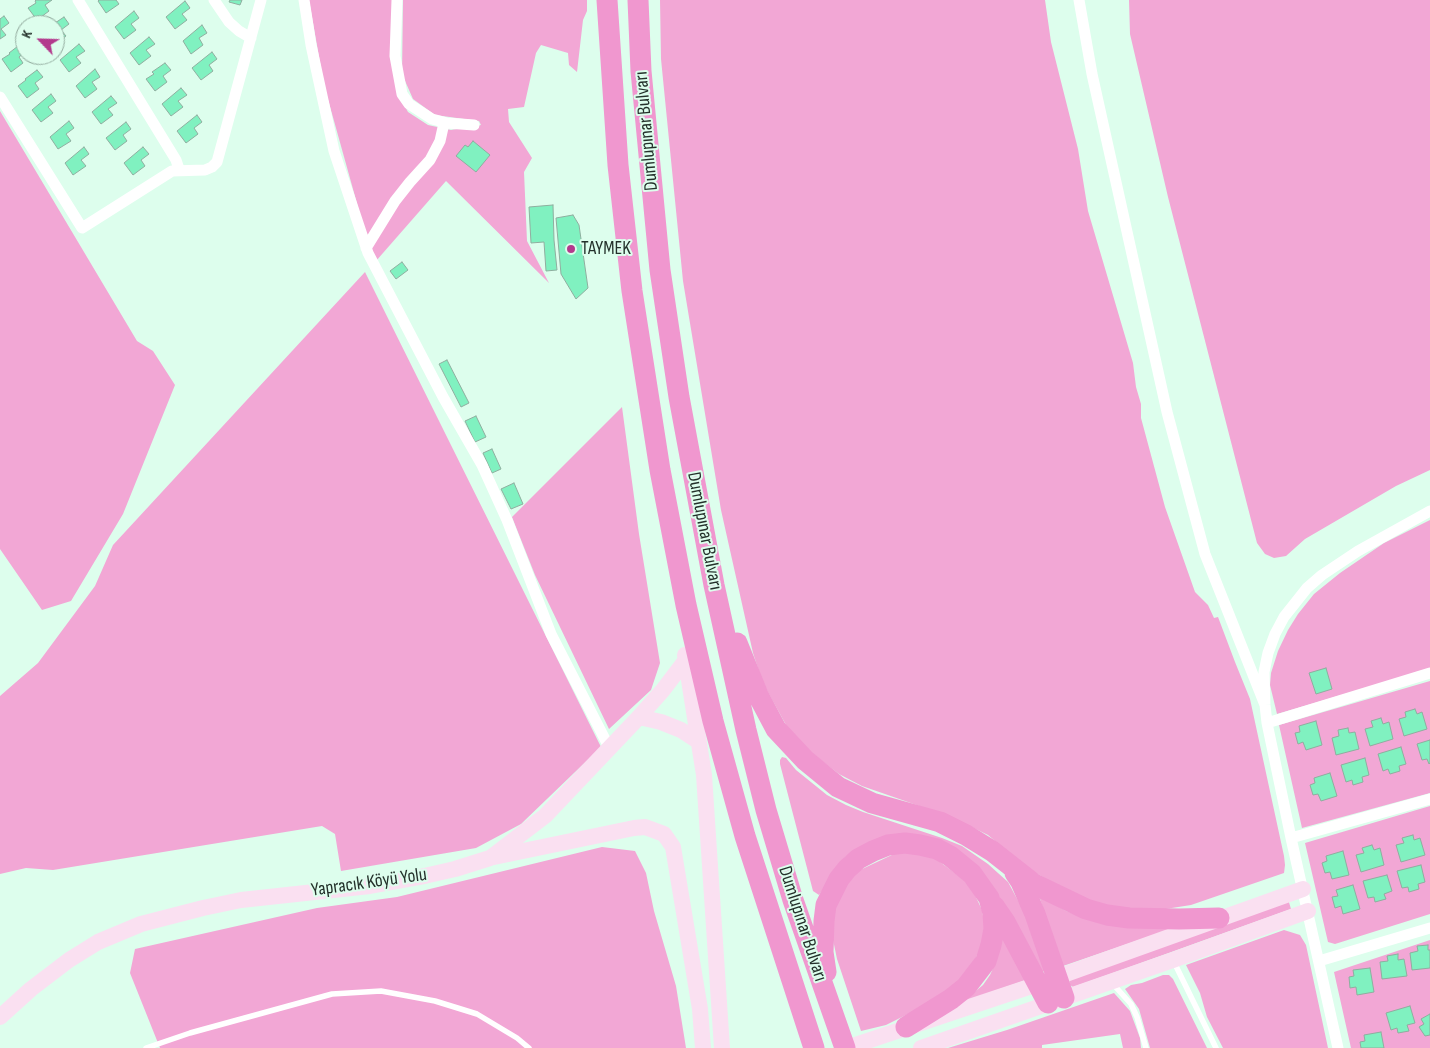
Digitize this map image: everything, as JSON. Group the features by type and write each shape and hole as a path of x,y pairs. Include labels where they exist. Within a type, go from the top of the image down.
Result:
{"highway":[{"name":"Dumlupınar Bulvarı","path":"607,0 618,165 632,291 660,470 686,605 713,721 745,836 814,1048"},
{"name":"Dumlupınar Bulvarı","path":"638,0 641,71 660,270 679,397 714,585 766,810 792,900 845,1048"},
{"path":"714,585 766,712 776,729 805,760 838,787 872,803 940,822 992,851 1034,884 1069,902 1107,915 1151,919 1219,918"},
{"path":"832,1014 823,952 826,905 847,869 858,859 888,845 905,843 920,844 936,849 961,864 972,874 1048,980 1056,1001"},
{"path":"1008,865 1021,882 1046,940 1048,980"},
{"path":"906,1027 958,993 976,975 986,961 994,929 993,913 988,898"}],"main road":[{"path":"686,605 685,661 704,775 722,1048"},
{"name":"Yapracık Köyü Yolu","path":"0,1017 31,989 69,960 98,942 141,924 241,900 370,886 420,877 490,858 545,816 664,690 685,661"},
{"path":"639,717 661,722 681,730 698,741"},
{"path":"490,858 634,828 645,827 664,834 673,848 700,1009 702,1048"},
{"path":"845,1048 1048,980 1303,889"},
{"path":"921,1048 1308,911"}],"street":[{"path":"78,0 176,160 179,170"},
{"path":"214,0 229,22 251,38"},
{"path":"0,96 82,228 172,171 205,170 217,162 262,0"},
{"path":"304,0 311,45 334,151 366,248 443,397 482,465 507,520 551,634 610,749"},
{"path":"397,0 395,56 402,94 409,104 432,119 444,123 474,125"},
{"path":"1079,0 1092,74 1170,421 1205,554 1265,705"},
{"path":"366,248 396,201 430,160 440,141 444,123"},
{"path":"1338,1048 1267,722 1264,672 1268,652 1275,634 1294,602 1322,575 1358,551 1430,511"},
{"path":"1267,722 1430,673"},
{"path":"1291,838 1430,799"},
{"path":"1319,961 1430,928"}],"lane":[{"path":"1173,960 1216,1048"},
{"path":"1110,981 1131,1004 1146,1048"},
{"path":"146,1048 190,1033 332,994 381,991 435,1001 477,1014 517,1038 529,1048"}],"shaded area":[{"path":"309,0 394,0 399,96 408,112 428,125 451,130 481,125 479,121 435,115 413,99 402,74 403,0 587,0 587,11 583,20 577,72 569,65 568,53 541,45 536,53 524,107 508,109 509,122 532,158 524,172 527,241 549,283 446,181 376,261 363,225 324,85"},
{"path":"660,0 1045,0 1051,42 1078,149 1088,211 1133,363 1136,387 1141,404 1141,418 1165,507 1195,592 1208,605 1214,618 1218,617 1250,699 1284,856 1284,873 1191,905 1159,910 1130,910 1094,903 1066,891 1026,867 988,835 951,817 862,786 839,774 809,751 791,734 763,683 753,653 721,510 683,281 661,59"},
{"path":"1129,0 1430,0 1430,470 1396,486 1305,539 1286,556 1274,558 1265,554 1257,543 1168,197 1130,34"},
{"path":"0,111 137,341 153,351 175,385 123,514 71,601 42,610 0,549"},
{"path":"365,272 601,747 521,824 476,848 341,871 335,834 322,826 53,870 26,868 0,874 0,696 38,663 95,586 113,545"},
{"path":"622,407 639,534 660,663 651,690 609,729 535,575 512,517"},
{"path":"1430,520 1430,669 1277,714 1270,685 1271,673 1278,651 1298,614 1314,594 1340,573 1384,543"},
{"path":"1430,681 1430,793 1302,828 1279,725"},
{"path":"782,757 786,758 796,770 827,795 846,805 962,846 988,864 1008,882 1023,910 1046,971 1040,972 971,861 862,846 845,857 819,895 813,891 780,764"},
{"path":"1430,806 1430,914 1335,944 1328,942 1305,843"},
{"path":"602,847 635,851 646,873 654,911 676,986 686,1048 160,1048 130,973 135,949 317,908 397,897"},
{"path":"910,852 936,859 964,880 974,893 982,910 985,928 982,946 967,974 932,1002 886,1025 861,1031 837,959 831,930 834,909 849,881 860,870 894,854"},
{"path":"1039,896 1066,911 1087,919 1167,926 1168,930 1063,966"},
{"path":"1288,899 1291,909 1073,987 1070,985 1069,980"},
{"path":"1284,930 1300,935 1306,945 1328,1048 1223,1048 1207,1017 1200,993 1186,965"},
{"path":"1002,934 1026,980 948,1007 971,995 983,985 996,962"},
{"path":"1430,940 1430,1048 1351,1048 1334,972"},
{"path":"1163,975 1169,975 1173,979 1207,1048 1150,1048 1139,1009 1125,989 1131,985"},
{"path":"1114,993 1130,1011 1140,1038 1141,1048 1123,1048 1120,1034 1042,1045 1042,1048 948,1048 1007,1030"}],"building":[{"path":"52,0 45,5 49,11 44,15 33,15 28,8 36,3 35,1"},
{"path":"99,0 116,0 119,4 106,13"},
{"path":"230,0 242,0 240,5 229,2"},
{"path":"185,1 190,8 182,14 187,20 175,29 166,17"},
{"path":"134,11 139,18 131,24 136,30 124,39 115,27"},
{"path":"4,16 9,23 1,29 6,35 0,39 0,19"},
{"path":"65,18 69,24 65,27"},
{"path":"202,25 207,33 199,38 203,45 191,54 183,41"},
{"path":"149,37 155,44 146,50 151,56 139,65 130,53"},
{"path":"79,44 85,51 76,57 81,63 69,72 64,65 65,56"},
{"path":"15,48 15,65 20,65 11,72 2,59"},
{"path":"212,52 217,59 209,65 213,71 201,80 192,68"},
{"path":"165,63 171,70 163,76 167,82 155,91 146,79"},
{"path":"95,69 100,77 92,82 97,89 85,98 76,86"},
{"path":"37,70 43,77 35,83 39,89 27,98 18,86"},
{"path":"181,88 187,95 178,101 183,107 171,116 162,104"},
{"path":"51,94 56,101 48,107 53,113 41,122 32,110"},
{"path":"111,96 117,103 108,109 113,115 101,124 92,112"},
{"path":"197,115 202,122 194,128 198,134 186,143 177,131"},
{"path":"69,121 74,128 66,134 71,141 58,149 50,137"},
{"path":"126,122 131,129 123,135 127,141 115,150 106,138"},
{"path":"473,141 490,155 476,172 456,156 465,145 468,147"},
{"path":"84,147 89,154 81,160 86,166 73,175 65,163"},
{"path":"143,147 149,154 141,160 145,166 133,175 124,163"},
{"name":"TAYMEK","path":"553,205 557,270 546,271 544,242 531,243 529,207"},
{"name":"TAYMEK","path":"573,215 579,225 588,288 576,299 561,274 556,218"},
{"path":"402,262 408,270 396,279 390,271"},
{"path":"447,360 469,403 461,407 439,364"},
{"path":"476,416 486,437 475,442 465,421"},
{"path":"492,449 501,469 492,473 483,453"},
{"path":"514,483 523,504 511,509 501,489"},
{"path":"1326,668 1332,689 1316,694 1309,673"},
{"path":"1415,709 1417,714 1422,712 1427,729 1404,736 1399,719 1406,717 1405,712"},
{"path":"1381,718 1383,724 1389,722 1393,739 1370,746 1365,729 1373,727 1371,721"},
{"path":"1316,721 1322,745 1306,750 1303,742 1298,744 1295,733 1300,732 1299,726"},
{"path":"1348,728 1349,733 1355,732 1359,749 1336,755 1332,738 1339,736 1338,730"},
{"path":"1430,740 1429,764 1427,759 1422,760 1417,744"},
{"path":"1401,747 1406,764 1399,766 1400,771 1390,774 1388,769 1383,771 1378,754"},
{"path":"1365,758 1369,775 1362,777 1363,782 1353,785 1352,780 1346,782 1341,765"},
{"path":"1330,773 1337,796 1321,801 1318,794 1313,795 1310,785 1315,783 1314,778"},
{"path":"1413,835 1414,840 1420,838 1425,855 1401,862 1396,845 1404,843 1402,838"},
{"path":"1372,845 1374,850 1380,848 1384,865 1361,872 1356,855 1364,853 1362,848"},
{"path":"1343,851 1349,875 1332,879 1330,872 1325,873 1322,863 1327,861 1326,856"},
{"path":"1421,865 1425,882 1418,884 1419,889 1409,892 1408,887 1402,888 1397,871"},
{"path":"1387,875 1392,891 1384,894 1386,899 1375,902 1374,897 1368,898 1363,881"},
{"path":"1353,885 1360,909 1343,914 1341,906 1335,908 1332,897 1338,896 1336,890"},
{"path":"1428,945 1428,950 1430,950 1430,968 1412,970 1410,953 1418,951 1417,946"},
{"path":"1398,954 1398,960 1404,959 1407,976 1382,979 1380,962 1388,961 1387,956"},
{"path":"1370,968 1374,992 1357,995 1356,987 1350,988 1349,977 1354,976 1353,970"},
{"path":"1410,1006 1415,1023 1407,1025 1409,1031 1398,1033 1397,1028 1391,1030 1386,1013"},
{"path":"1430,1014 1430,1035 1425,1036 1419,1027 1424,1024 1421,1019"},
{"path":"1381,1032 1384,1048 1361,1048 1360,1042 1365,1041 1364,1035"}],"place":[{"name":"TAYMEK","path":"571,249"}]}
